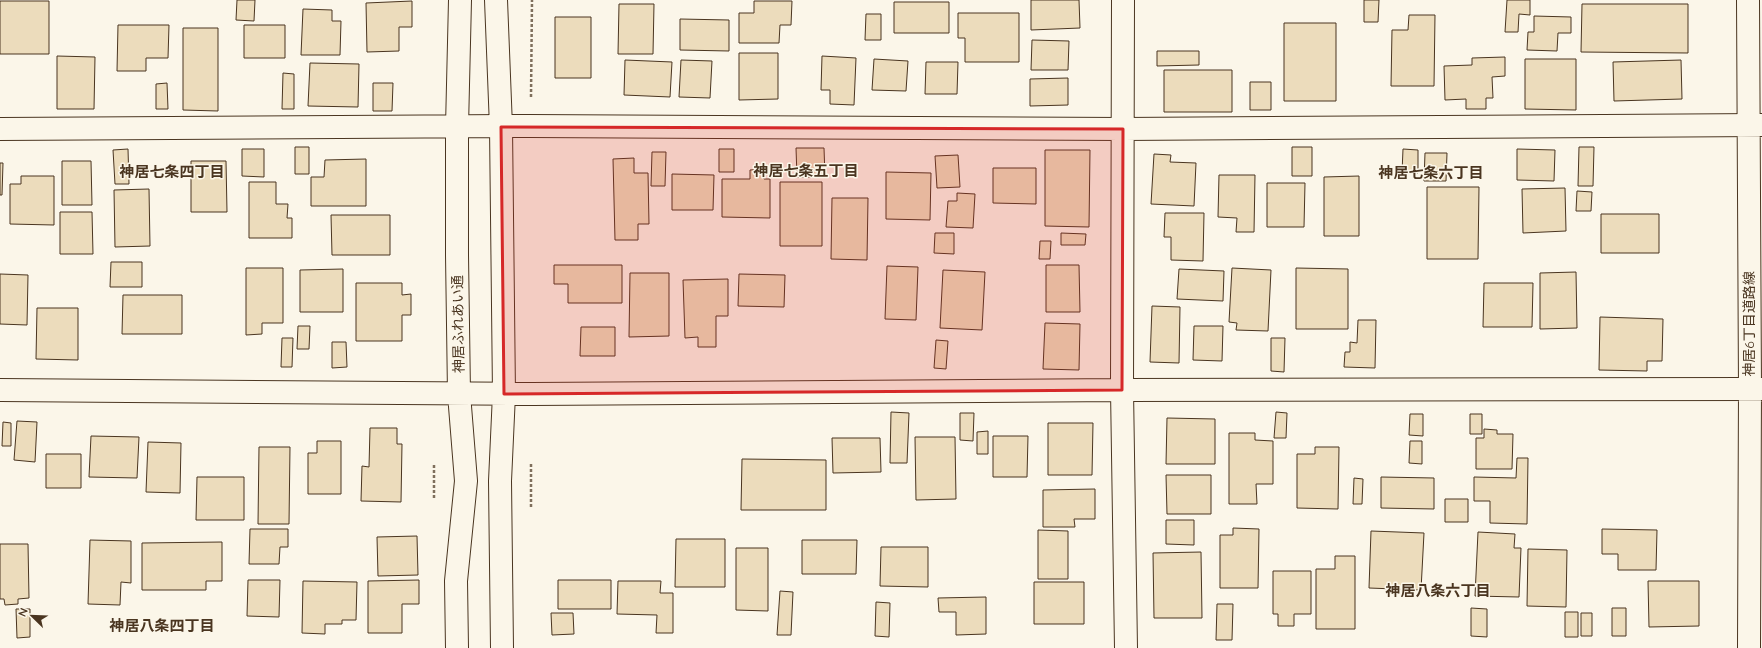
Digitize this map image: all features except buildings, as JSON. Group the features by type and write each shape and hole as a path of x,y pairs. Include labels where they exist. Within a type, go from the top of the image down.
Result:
{"street":[{"name":"神居ふれあい通","path":"457,648 456,581 466,482 459,394 457,127 460,0"},
{"path":"496,0 501,127 504,394 500,481 502,648"},
{"path":"1123,0 1122,390 1126,648"},
{"name":"神居6丁目道路線","path":"1748,0 1755,125 1756,389 1755,592 1749,648"},
{"path":"0,129 457,127 1123,129 1755,125"},
{"path":"0,390 504,394 1122,390 1756,389"}],"highlighted area":[{"path":"501,127 1123,129 1122,390 504,394"}],"district":[{"name":"神居七条五丁目","path":"806,171"},
{"name":"神居七条四丁目","path":"172,172"},
{"name":"神居七条六丁目","path":"1431,173"},
{"name":"神居八条六丁目","path":"1438,591"},
{"name":"神居八条四丁目","path":"162,626"}]}
